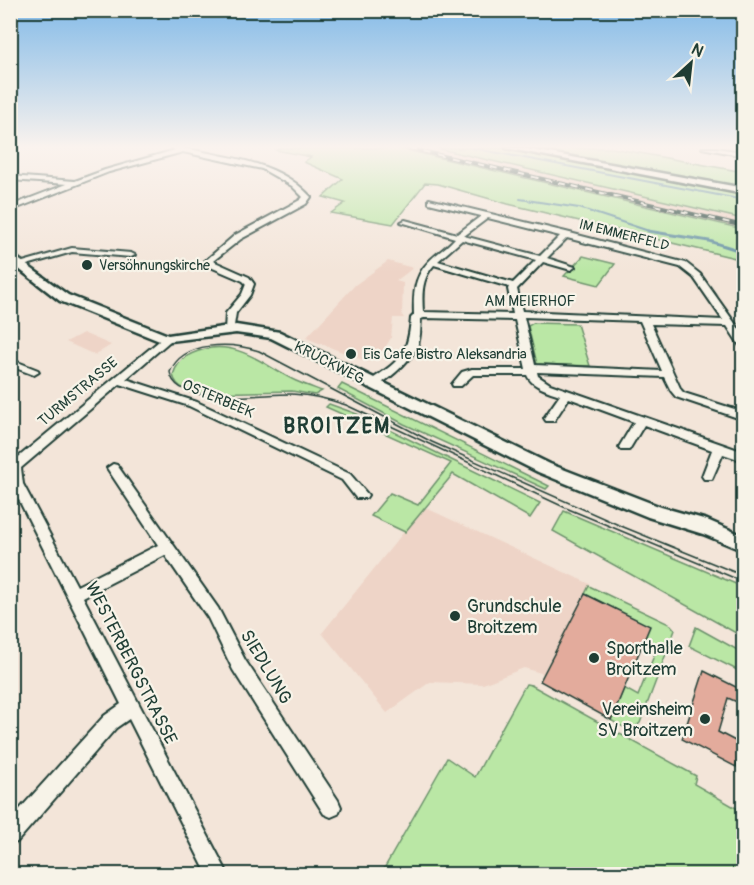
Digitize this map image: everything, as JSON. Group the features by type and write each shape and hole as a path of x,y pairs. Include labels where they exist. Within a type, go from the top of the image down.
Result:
{"street":[{"path":"10,209 59,189"},
{"path":"230,330 231,313 246,295 250,284 241,276 211,264 209,261 233,241 300,204 307,197 299,189"},
{"name":"IM EMMERFELD","path":"432,201 683,264 697,276 744,344"},
{"path":"371,385 391,370 411,349 416,334 416,320 419,316 419,279 432,262 487,215"},
{"path":"405,222 571,267"},
{"path":"567,234 512,289 533,378 567,393 744,457"},
{"path":"15,260 72,250 131,255"},
{"path":"15,260 56,293 74,303 166,339"},
{"path":"432,262 514,286"},
{"name":"AM MEIERHOF","path":"419,316 519,317 518,314 598,316 644,318 645,321 735,328"},
{"path":"645,321 676,391 680,395 744,416"},
{"name":"KRUCKWEG","path":"166,339 230,330 256,331 275,336 371,385 567,478 655,512 710,529 744,544"},
{"name":"TURMSTRASSE","path":"13,469 166,339"},
{"path":"13,365 34,372"},
{"path":"457,384 466,374 472,372 531,370 668,374"},
{"name":"OSTERBEEK","path":"118,380 193,404 346,477 361,495"},
{"path":"550,418 567,393"},
{"path":"625,447 641,420"},
{"path":"708,476 718,448"},
{"name":"SIEDLUNG","path":"113,468 213,613 239,665 331,807"},
{"name":"WESTERBERGSTRASSE","path":"13,469 17,484 218,874"},
{"path":"74,595 167,548"},
{"path":"10,835 111,722 132,707"}],"shaded area":[{"path":"574,189 615,189 743,219 743,229"},
{"path":"388,261 413,268 396,281 403,283 402,315 404,318 393,318 391,338 383,351 368,362 306,338 355,285"},
{"path":"83,333 111,345 95,355 66,342"},
{"name":"Grundschule Broitzem","path":"424,507 590,584 544,674 524,668 483,684 430,682 387,713 322,633"}],"green space":[{"path":"332,189 420,189 393,224 331,213 345,203 323,197"},
{"path":"457,189 574,189 743,229 743,270 735,258 508,204"},
{"path":"615,189 743,189 743,219"},
{"path":"583,256 615,264 599,285 564,276"},
{"path":"533,323 577,324 590,366 537,364 528,326"},
{"path":"211,348 245,353 296,381 322,391 315,395 292,391 203,393 180,387 173,375 175,369 183,359 193,353"},
{"path":"342,384 549,486 546,489 404,424 338,389"},
{"path":"329,404 357,414 540,503 530,518 453,474 405,532 371,516 390,493 418,505 451,463 326,407"},
{"path":"564,511 743,587 743,637 553,531"},
{"path":"589,586 671,625 675,630 640,723 633,728 626,728 611,720 624,688 638,696 657,648 643,641 649,626 585,594"},
{"path":"696,627 743,653 743,673 689,646"},
{"path":"526,684 696,776 694,784 743,812 743,874 381,874 447,758 475,777"}],"building":[{"name":"Sporthalle Broitzem","path":"585,594 650,626 611,720 540,681"},
{"name":"Vereinsheim SV Broitzem","path":"704,671 744,691 744,705 728,698 718,732 741,744 736,767 682,739"}],"waterway":[{"path":"688,189 744,200"},
{"path":"520,199 579,208 650,231"},
{"path":"650,231 709,241 744,252"}],"tram line":[{"path":"744,576 621,526 432,442 259,351 236,346 209,346 186,354 176,362 170,372 176,384 187,391 203,395 292,394 306,395 346,405 566,508 744,582"}],"railway":[{"path":"586,189 744,226"}],"place":[{"name":"Versöhnungskirche","path":"87,265"},
{"name":"Eis Cafe Bistro Aleksandria","path":"351,354"},
{"name":"Grundschule Broitzem","path":"455,616"},
{"name":"Sporthalle Broitzem","path":"594,658"},
{"name":"Vereinsheim SV Broitzem","path":"705,719"}],"district":[{"name":"BROITZEM","path":"337,426"}]}
